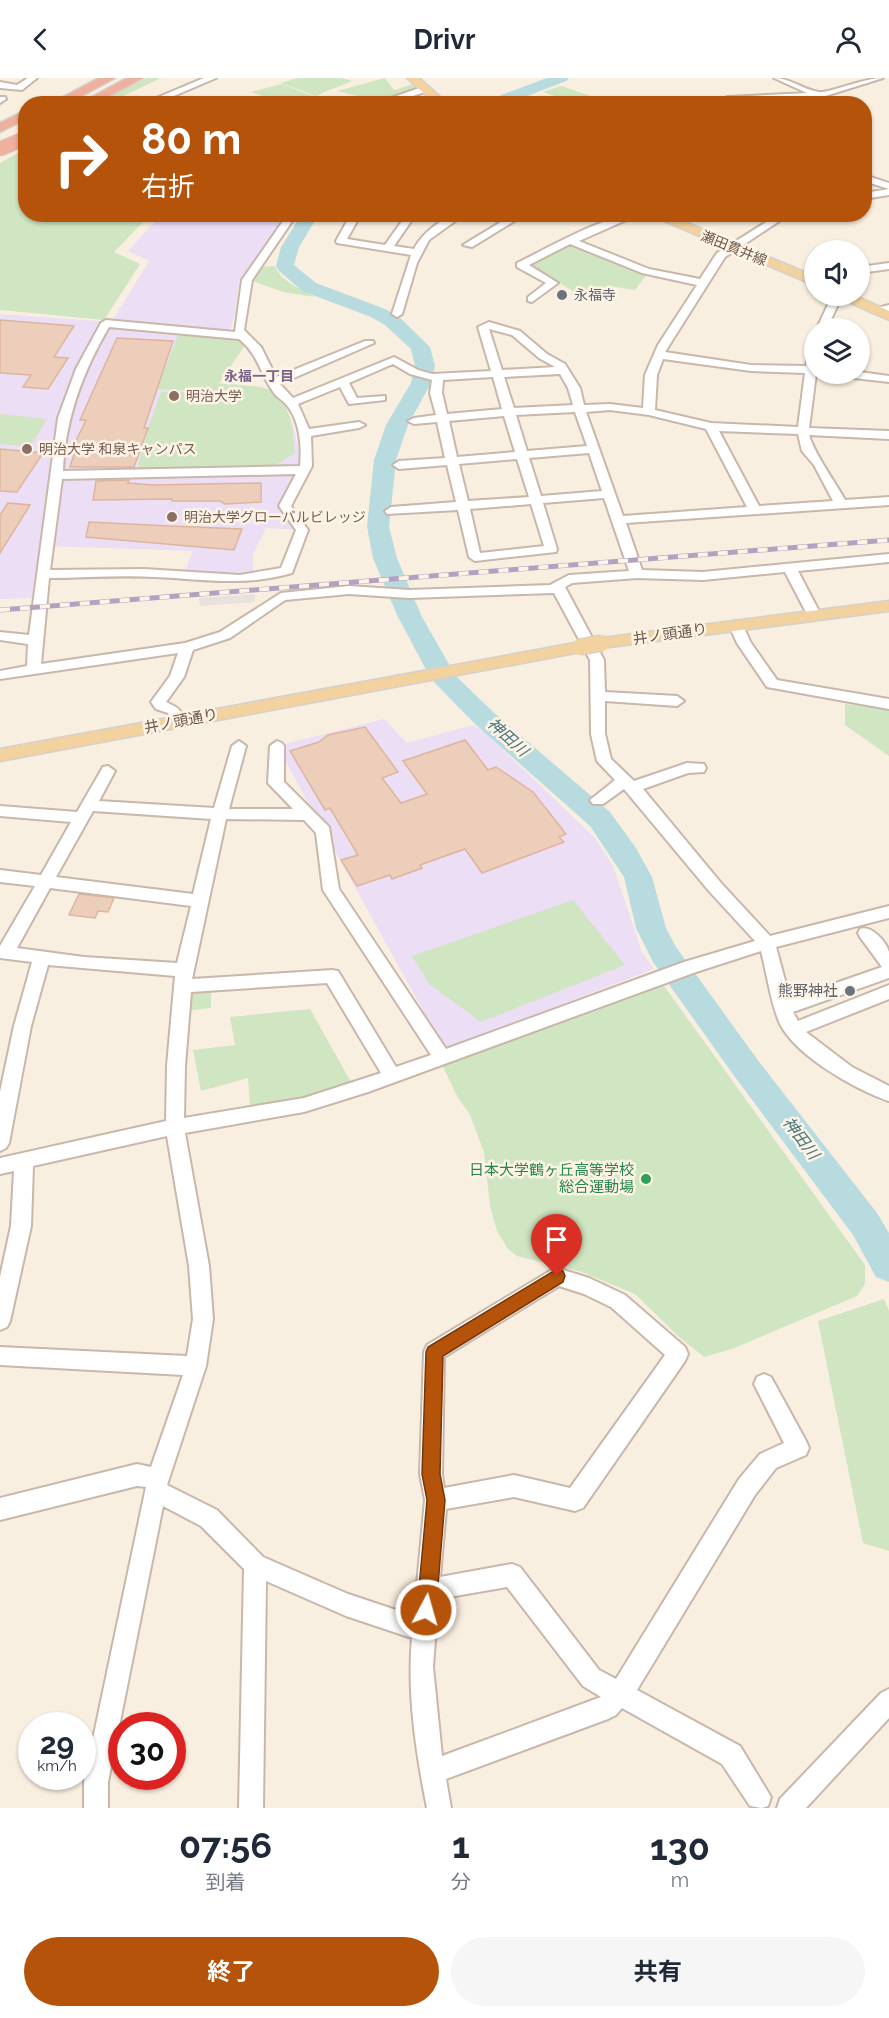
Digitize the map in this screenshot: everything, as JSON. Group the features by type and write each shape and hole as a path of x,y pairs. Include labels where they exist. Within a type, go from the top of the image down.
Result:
{"highway":[{"path":"62,96 99,78"},
{"path":"72,96 109,78"},
{"path":"88,96 124,78"},
{"path":"102,96 137,78"},
{"path":"122,96 152,78"},
{"path":"1,127 18,120"},
{"path":"0,140 18,131"},
{"path":"0,149 18,140"}],"main road":[{"path":"421,83 435,96"},
{"name":"瀬田貫井線","path":"673,222 804,275"},
{"path":"882,309 889,316"},
{"name":"井ノ頭通り","path":"0,755 602,643 889,606"}],"street":[{"path":"0,85 19,88 33,78"},
{"path":"166,96 212,78"},
{"path":"778,78 819,95"},
{"path":"798,96 819,95 879,78"},
{"path":"394,96 421,83"},
{"path":"872,181 889,186"},
{"path":"872,195 889,192"},
{"path":"43,574 157,573 223,578 276,574 287,570 302,530 285,506 304,470 307,455 304,433 292,403 277,390 256,347 242,336 239,330 247,280 287,222"},
{"path":"351,222 340,241 418,253"},
{"path":"387,249 406,222"},
{"path":"397,314 412,263 425,238 449,222"},
{"path":"468,245 508,222"},
{"path":"532,299 553,283 521,265 617,222"},
{"path":"650,412 655,383 651,375 663,345 721,255 773,222"},
{"path":"571,241 646,271 704,283"},
{"path":"870,269 889,266"},
{"path":"34,671 34,640 54,504 58,450 67,404 106,323 242,336"},
{"path":"435,377 436,393 475,557 551,549 483,327 489,326 516,333 563,370 574,388 637,574"},
{"path":"273,382 369,343"},
{"path":"660,355 751,368 804,369"},
{"path":"292,403 394,360 416,372 435,377 563,370"},
{"path":"870,377 889,379"},
{"path":"343,382 353,402 381,398"},
{"path":"810,384 803,433 808,451 819,464 841,505"},
{"path":"414,421 579,407 610,407 650,412 711,427 803,433 889,435"},
{"path":"304,433 359,425"},
{"path":"711,427 755,511"},
{"path":"399,465 594,449"},
{"path":"57,475 304,470"},
{"path":"391,511 609,494"},
{"path":"619,520 889,501"},
{"path":"1,677 187,647 225,635 281,597 349,590 409,594 506,592 558,587 569,579 637,574 703,576 889,558"},
{"path":"790,568 814,615"},
{"path":"558,587 597,660 598,734 604,761 629,784 715,887 767,943 787,1020 803,1041 846,1072 889,1094"},
{"path":"736,625 744,643 772,684 889,704"},
{"path":"0,636 34,640"},
{"path":"177,722 174,710 161,706 158,702 177,677 187,647"},
{"path":"597,696 677,701"},
{"path":"96,1808 96,1782 157,1485 195,1366 203,1319 199,1266 175,1127 176,1066 183,978 220,814 239,746"},
{"path":"277,746 276,783 324,831 331,890 441,1056"},
{"path":"598,800 629,784 687,768 699,768"},
{"path":"108,771 48,881 3,952 183,978 332,976 391,1075"},
{"path":"0,811 308,815"},
{"path":"0,876 200,901"},
{"path":"0,1166 175,1127 304,1105 685,968 767,943 889,912"},
{"path":"866,933 889,963"},
{"path":"0,1143 21,1030 29,995 42,957"},
{"path":"785,1008 889,971"},
{"path":"794,1030 889,992"},
{"path":"811,999 831,1015"},
{"path":"0,1321 21,1226 24,1160"},
{"path":"436,1500 514,1486 575,1500 678,1354 618,1301 589,1287 557,1276 434,1352 431,1474 436,1500 421,1667 432,1772 439,1808"},
{"path":"0,1356 195,1366"},
{"path":"432,1772 608,1707 627,1684 747,1487 768,1461 798,1448 764,1384"},
{"path":"0,1509 137,1474 209,1518 255,1565 346,1605 424,1631"},
{"path":"251,1808 255,1565"},
{"path":"428,1590 512,1575 591,1678 618,1695 731,1755 759,1797"},
{"path":"789,1808 889,1701"}],"shaded area":[{"path":"155,222 284,222 258,261 239,281 235,314 230,330 113,320 149,261 128,251"},
{"name":"明治大学 和泉キャンパス","path":"0,314 100,321 56,420 45,522 32,598 0,599"},
{"path":"104,325 242,336 256,347 245,345 219,384 270,389 284,404 292,422 301,457 301,469 285,506 302,530 266,528 253,554 253,577 183,575 193,551 46,546 63,420"},
{"path":"255,594 255,602 200,606 199,598"},
{"path":"384,719 407,743 473,725 487,734 595,838 613,866 642,952 654,969 450,1047 441,1043 277,746"}],"green space":[{"path":"147,78 161,78 124,96 110,96"},
{"path":"297,78 342,78 352,81 315,96 281,83"},
{"path":"385,78 394,90 413,84 417,88 393,96 358,96 337,91"},
{"path":"282,84 312,96 262,96 251,92"},
{"path":"561,86 591,96 554,96 543,92"},
{"path":"18,153 18,222 143,222 114,252 140,264 104,320 0,310 0,163"},
{"path":"571,244 648,273 635,290 610,286 589,293 574,292 532,265"},
{"path":"275,266 287,281 315,297 283,292 250,280 261,267"},
{"path":"178,335 239,339 245,345 219,383 260,387 277,395 290,418 295,453 274,466 137,470 148,428 161,392 216,392 157,389"},
{"path":"0,414 47,419 30,447 0,444"},
{"path":"845,704 889,709 889,756 845,725"},
{"path":"573,900 625,965 481,1022 429,984 412,956"},
{"name":"日本大学鶴ヶ丘高等学校 総合運動場","path":"662,983 865,1265 865,1284 857,1296 732,1349 704,1357 679,1337 635,1294 582,1272 517,1256 508,1249 497,1231 490,1206 484,1152 470,1115 458,1098 442,1065"},
{"path":"211,987 211,1008 185,1011 187,990"},
{"path":"310,1009 351,1082 308,1099 250,1105 248,1078 201,1091 193,1050 235,1045 230,1017"},
{"path":"884,1299 889,1311 889,1551 863,1543 818,1321"}],"building":[{"path":"0,320 74,326 54,357 68,358 48,389 23,387 31,375 0,373"},
{"path":"117,338 173,341 144,428 148,428 134,467 70,467 76,448 73,447 86,420 80,420"},
{"path":"0,449 43,453 17,492 0,491"},
{"path":"129,480 128,483 153,485 261,483 261,502 225,504 220,501 172,501 172,499 93,500 96,481"},
{"path":"8,503 30,505 0,553 0,515"},
{"path":"89,522 242,529 234,550 86,537"},
{"path":"365,727 398,772 382,778 401,803 427,794 403,761 465,740 488,770 496,767 533,792 566,834 559,837 564,842 482,873 465,849 420,865 422,868 392,879 390,875 357,886 341,860 358,855 330,808 325,810 290,751 319,742 328,735"},
{"path":"79,894 114,898 108,912 98,911 95,918 69,915"}],"waterway":[{"name":"神田川","path":"513,96 561,78"},
{"name":"神田川","path":"306,222 290,247 285,266 295,277 309,287 378,313 392,321 420,347 425,366 421,383 397,425 385,460 378,527 385,558 409,615 444,679 484,718 600,819 626,855 638,877 651,928 664,954 746,1068 865,1224 889,1266"}],"railway":[{"path":"0,610 889,540"}],"place":[{"name":"永福寺","path":"562,295"},
{"name":"明治大学","path":"174,396"},
{"name":"明治大学 和泉キャンパス","path":"27,449"},
{"name":"明治大学グローバルビレッジ","path":"172,517"},
{"name":"熊野神社","path":"850,991"},
{"name":"日本大学鶴ヶ丘高等学校 総合運動場","path":"646,1179"}],"district":[{"name":"永福一丁目","path":"259,376"}],"route":[{"path":"426,1610 436,1500 431,1474 434,1352 557,1276"}]}
